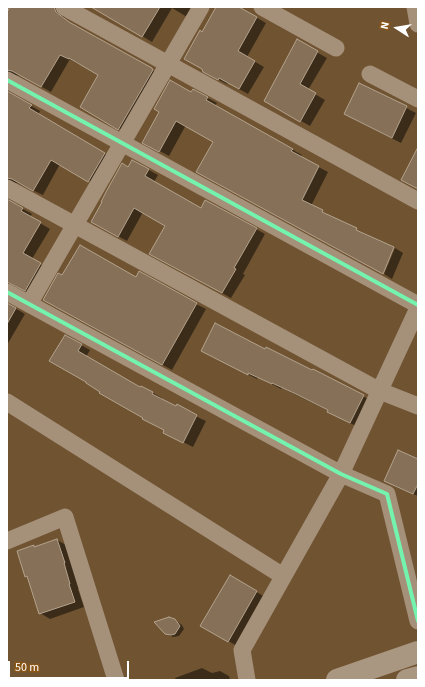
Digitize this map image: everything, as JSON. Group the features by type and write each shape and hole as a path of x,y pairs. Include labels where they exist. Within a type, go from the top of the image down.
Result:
{"main road":[{"path":"338,680 418,652"},
{"path":"407,680 418,677"}],"street":[{"path":"64,7 418,202"},
{"path":"28,304 201,7"},
{"path":"262,7 336,48"},
{"path":"415,7 418,24"},
{"path":"370,74 418,99"},
{"path":"7,80 418,307 341,474 242,650 247,680"},
{"path":"7,188 380,391 418,406"},
{"path":"7,292 341,474 387,494 418,621"},
{"path":"7,402 283,576"},
{"path":"7,541 66,517 116,680"}],"building":[{"path":"10,7 54,7 56,12 69,22 152,68 153,70 118,130 80,107 98,75 69,58 60,55 41,87 12,71 7,70 7,12"},
{"path":"91,7 160,7 142,37"},
{"path":"216,7 239,7 257,17 238,51 255,61 239,89 219,78 218,80 203,72 202,69 184,59 200,30 202,32"},
{"path":"297,39 318,51 300,84 316,93 300,122 264,101"},
{"path":"170,80 191,92 193,89 208,97 206,100 293,149 291,151 319,166 302,200 323,210 322,212 357,228 356,230 394,247 383,274 196,172 213,142 176,121 159,152 142,143 159,112 154,109"},
{"path":"359,83 407,106 392,138 344,114"},
{"path":"7,91 32,105 29,108 105,153 88,182 51,160 33,191 12,179 7,178"},
{"path":"418,147 418,189 401,180"},
{"path":"132,160 149,169 145,176 201,208 205,200 257,228 234,268 236,269 222,293 149,254 165,226 134,208 118,237 91,222 122,163 128,167"},
{"path":"7,199 23,208 21,211 41,222 23,253 41,263 25,291 7,282"},
{"path":"80,245 136,277 139,271 197,303 162,365 43,300 58,273 62,275"},
{"path":"7,303 16,308 7,324"},
{"path":"215,323 265,349 266,347 364,395 350,423 296,394 248,373 248,375 201,351"},
{"path":"65,335 82,344 78,351 140,387 141,386 153,392 152,394 176,406 177,404 197,415 183,443 163,433 164,430 142,419 143,418 99,393 100,392 86,382 49,361"},
{"path":"398,450 418,459 418,484 413,494 384,481"},
{"path":"57,539 75,602 39,614 17,551"},
{"path":"230,575 257,591 228,642 200,626"},
{"path":"169,617 175,619 180,626 175,634 171,635 165,634 154,622"}],"cycle path":[{"path":"7,80 418,305"},
{"path":"7,292 341,474 387,494 418,621"}]}
